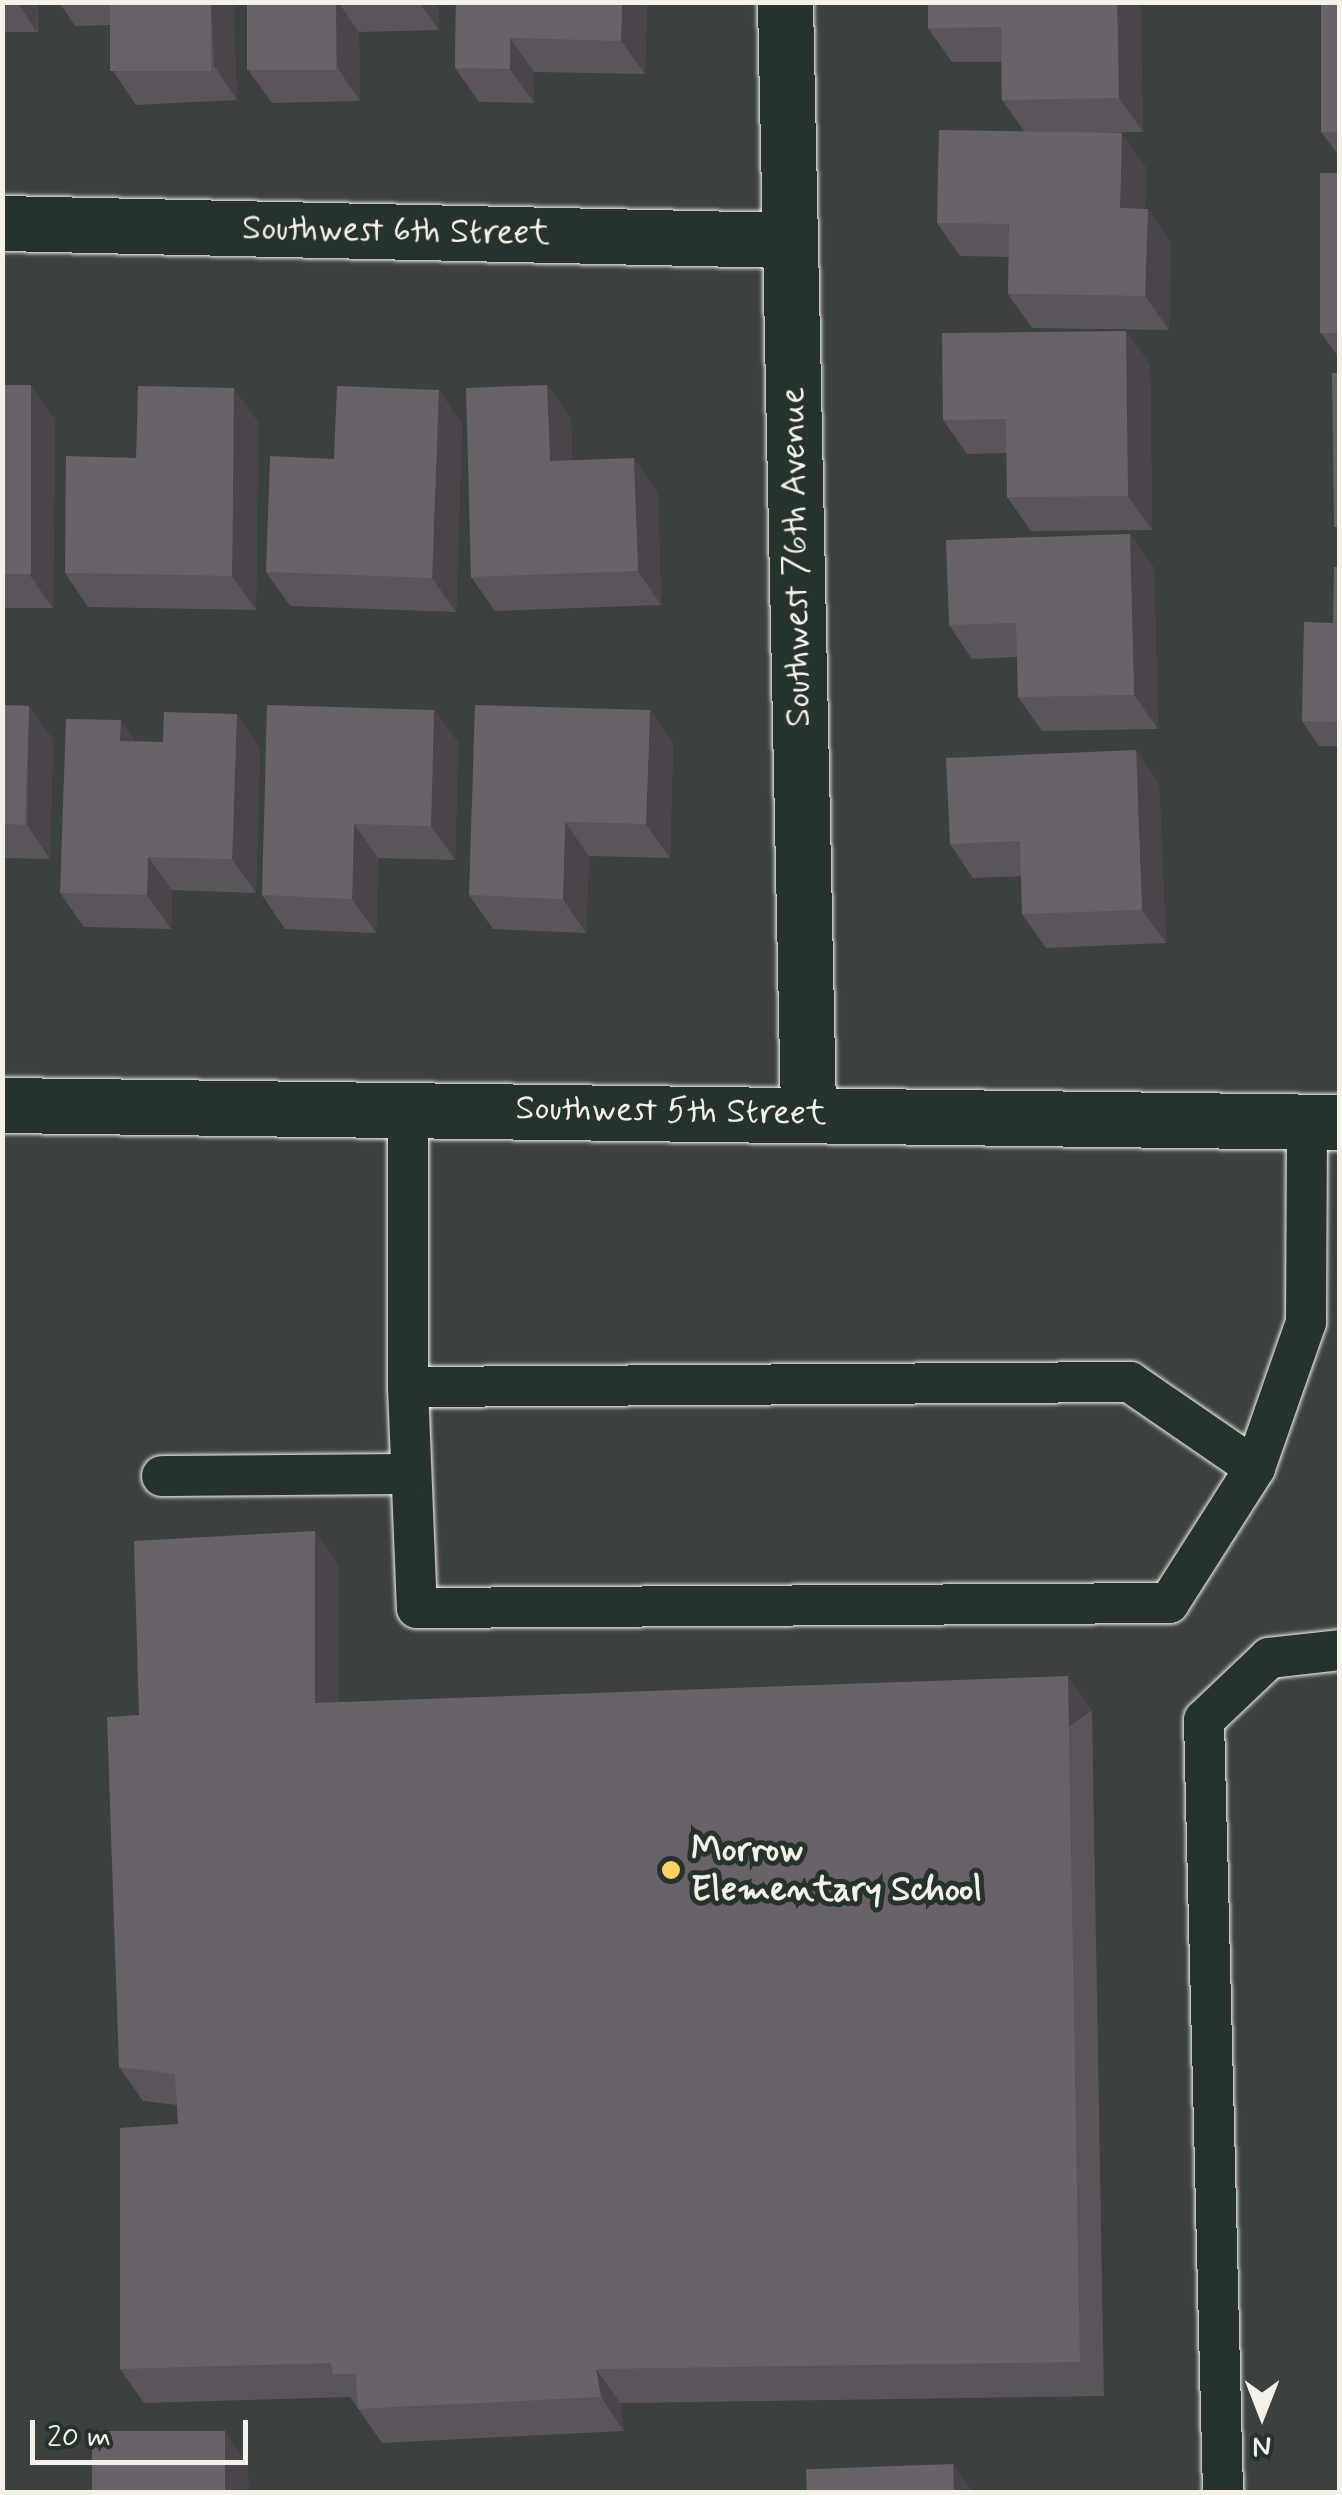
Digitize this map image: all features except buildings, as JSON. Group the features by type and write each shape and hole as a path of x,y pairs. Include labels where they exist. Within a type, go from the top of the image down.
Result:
{"street":[{"name":"Southwest 76th Avenue","path":"784,2 808,1112"},
{"name":"Southwest 6th Street","path":"2,223 790,240"},
{"name":"Southwest 5th Street","path":"2,1106 808,1112 1323,1122"}],"lane":[{"path":"408,1108 408,1387 417,1608 1169,1603 1255,1468 1306,1322 1323,1122"},
{"path":"408,1387 1130,1382 1255,1468"},
{"path":"162,1476 412,1474"},
{"path":"1223,2492 1204,1720 1269,1658 1340,1650"}],"place":[{"name":"Morrow Elementary School","path":"671,1870"}]}
